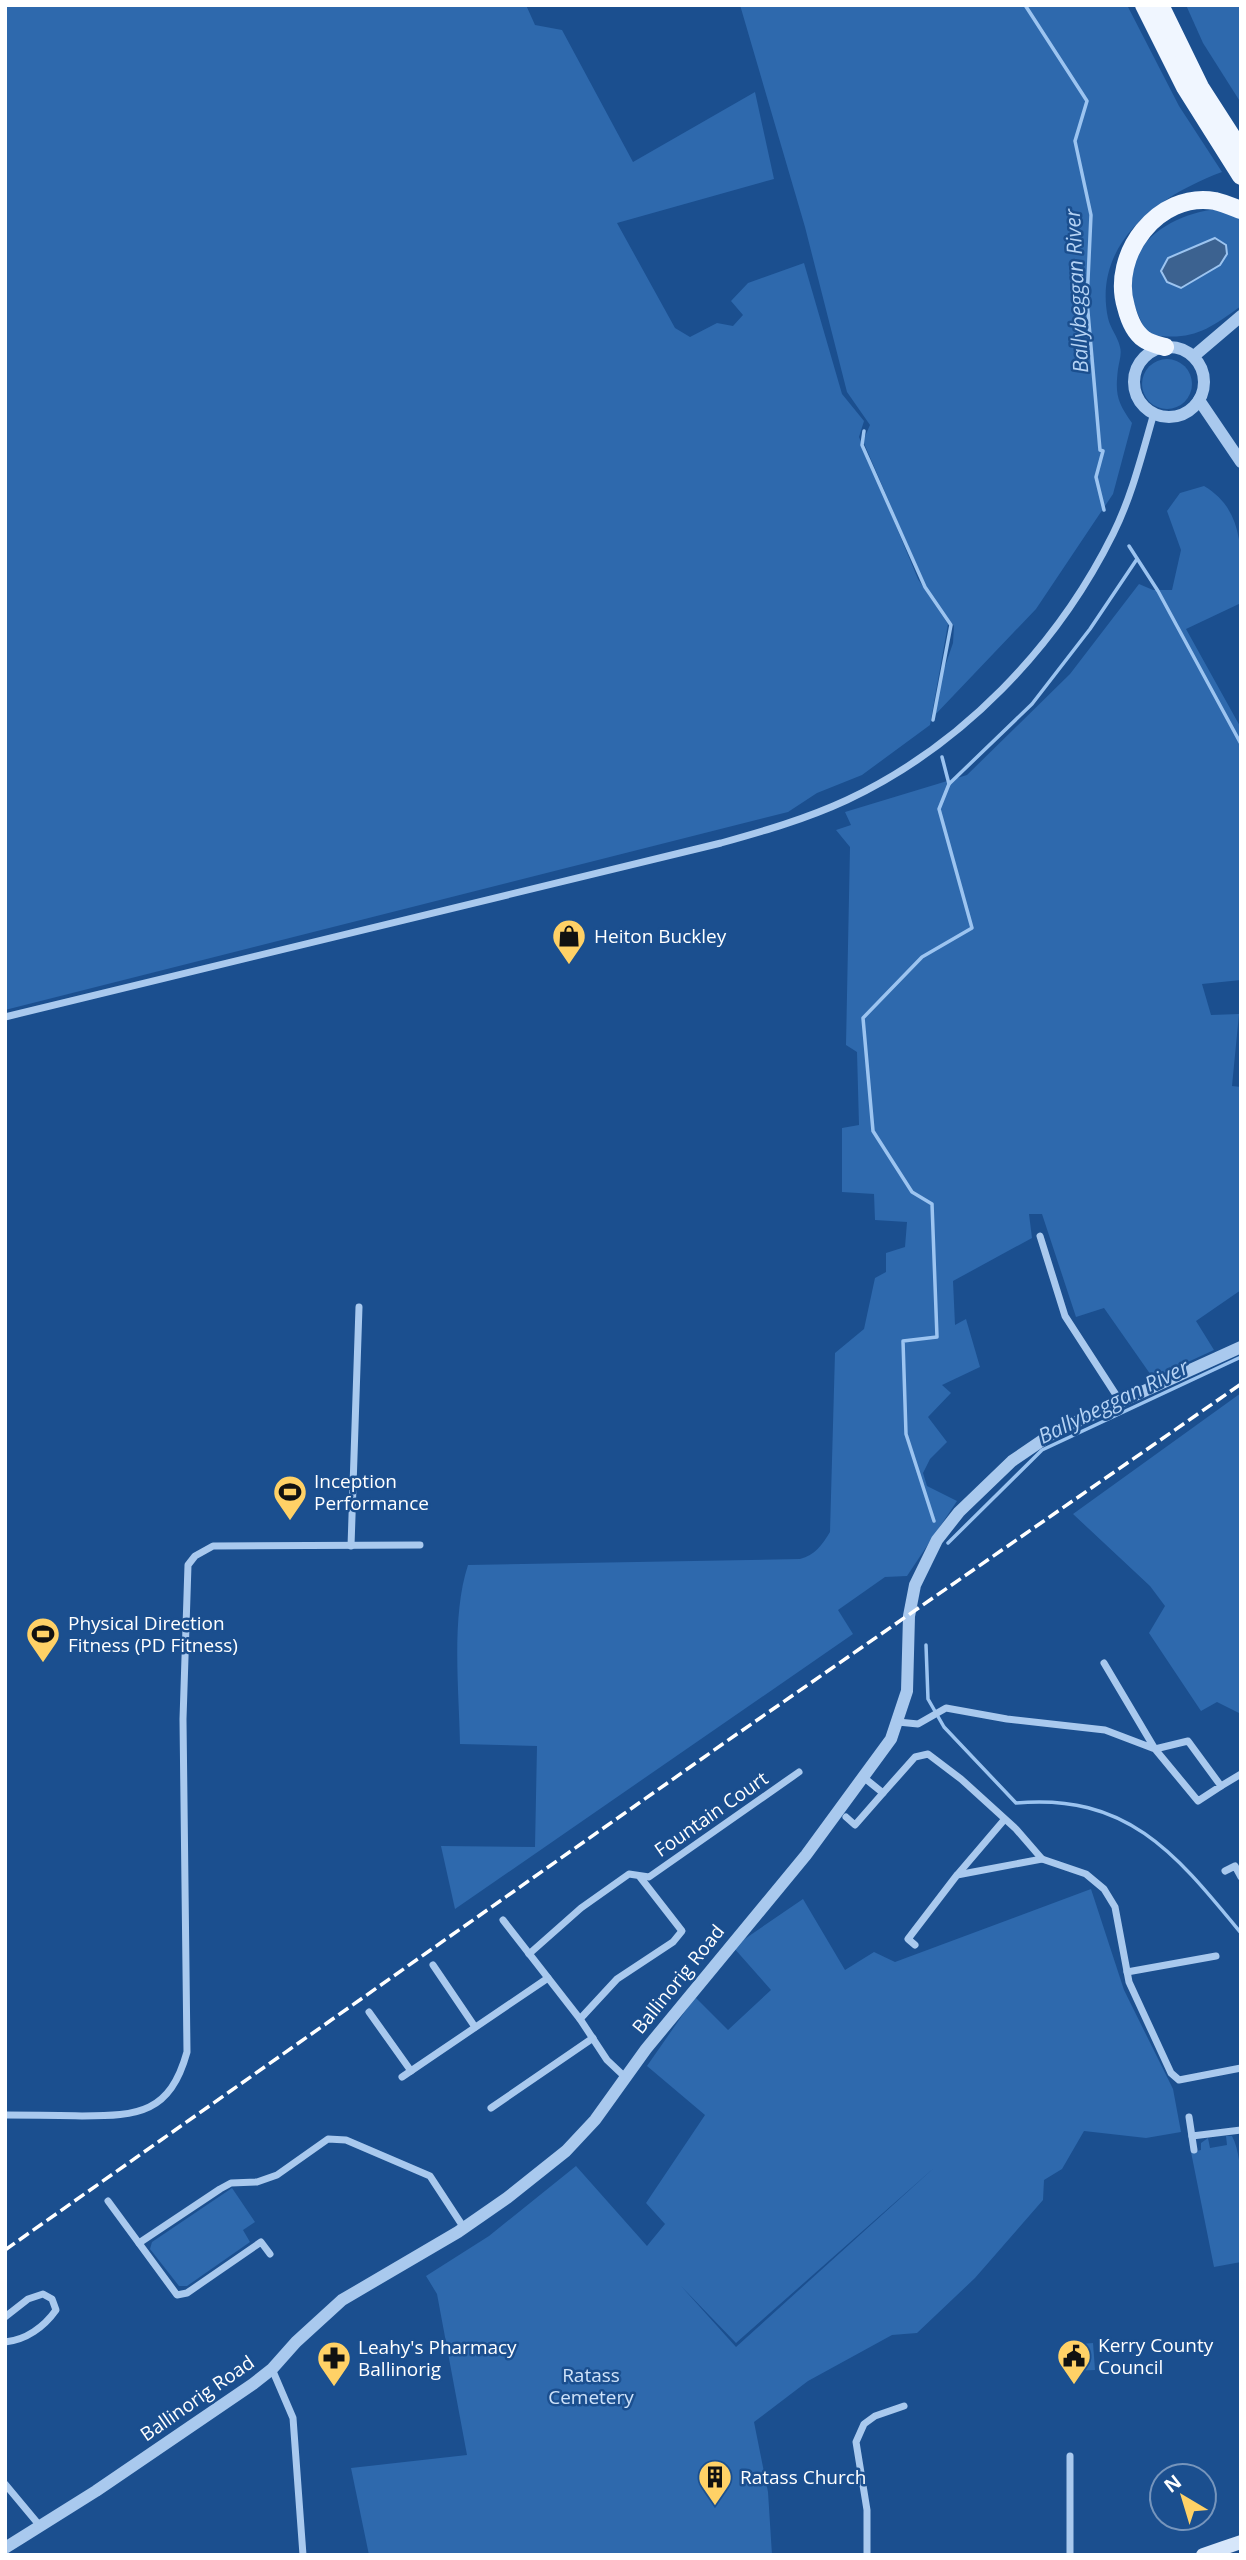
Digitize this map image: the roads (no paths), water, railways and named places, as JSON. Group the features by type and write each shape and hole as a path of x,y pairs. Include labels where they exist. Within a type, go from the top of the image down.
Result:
{"main road":[{"path":"1144,5 1185,87 1241,176"},
{"path":"1160,5 1200,87 1241,151"},
{"path":"1164,347 1144,340 1130,323 1123,299 1123,262 1134,240 1172,208 1213,201 1241,210"},
{"path":"1203,2555 1241,2542"}],"street":[{"path":"1194,356 1241,316"},
{"path":"1164,347 1175,347 1194,356 1203,372 1205,382 1199,400 1184,414 1174,416 1154,413 1138,398 1135,376 1145,356 1164,347"},
{"path":"1199,400 1241,462"},
{"path":"5,1017 721,843 787,824 850,799 962,726 1029,661 1052,634 1114,533 1154,413"},
{"path":"1040,1236 1065,1316 1120,1401"},
{"path":"351,1546 359,1307"},
{"name":"Ballinorig Road","path":"5,2548 272,2369 296,2342 342,2300 464,2228 566,2151 595,2120 625,2077 806,1855 891,1739 907,1691 909,1616 915,1585 937,1540 959,1512 1032,1445 1120,1401 1181,1377 1241,1347"},
{"path":"5,2115 131,2116 151,2107 181,2073 187,2052 183,1719 188,1565 195,1556 213,1546 420,1545"},
{"path":"1104,1663 1155,1749 1198,1801 1241,1774"},
{"path":"898,1722 918,1724 946,1708 1007,1719 1105,1730 1155,1749 1188,1741 1221,1786"},
{"path":"846,1817 855,1825 915,1757 928,1754 961,1779 1042,1859 1086,1874 1104,1889 1115,1907 1127,1972 1171,2073 1179,2080 1241,2068"},
{"name":"Fountain Court","path":"529,1954 581,1908 629,1874 649,1877 799,1772"},
{"path":"862,1776 883,1793"},
{"path":"915,1945 908,1939 1004,1820"},
{"path":"957,1875 1042,1859"},
{"path":"1225,1871 1235,1866 1241,1877"},
{"name":"Fountain Court","path":"580,2019 617,1979 673,1942 682,1931 640,1877"},
{"path":"503,1920 580,2019 607,2060 625,2077"},
{"path":"1127,1972 1216,1956"},
{"path":"433,1965 475,2027"},
{"path":"402,2077 548,1978"},
{"path":"369,2012 411,2071"},
{"path":"491,2108 593,2038"},
{"path":"1189,2117 1194,2150"},
{"path":"1192,2136 1241,2130"},
{"path":"139,2244 220,2189 231,2183 257,2182 287,2169 328,2139 346,2140 430,2176 464,2228"},
{"path":"108,2201 177,2295 187,2293 261,2242 270,2254"},
{"path":"5,2317 28,2299 43,2294 52,2299 56,2310 32,2333 16,2341 5,2342"},
{"path":"272,2369 293,2417 303,2555"},
{"path":"867,2555 867,2510 856,2442 864,2424 904,2406"},
{"path":"1070,2456 1070,2555"},
{"path":"5,2484 40,2526"}],"waterway":[{"name":"Ballybeggan River","path":"1025,5 1087,101 1075,141 1091,215 1087,301 1100,450 1103,451 1096,477 1104,510"},
{"path":"864,431 862,445 925,587 951,625 933,720"},
{"name":"Ballybeggan River","path":"1129,546 1158,591 1241,744"},
{"path":"949,784 1032,704 1090,629 1137,559"},
{"path":"934,1521 906,1434 903,1341 937,1337 932,1204 912,1192 873,1131 863,1018 922,957 972,928 939,809 949,784 942,757"},
{"name":"Ballybeggan River","path":"948,1543 1042,1450 1241,1357"},
{"name":"Ballybeggan River","path":"926,1645 928,1699 944,1727 1016,1803 1055,1802 1089,1808 1119,1819 1146,1835 1171,1855 1241,1933"}],"railway":[{"path":"5,2250 727,1741 1241,1384"}],"place":[{"name":"Heiton Buckley","path":"569,966"},
{"name":"Inception Performance","path":"290,1522"},
{"name":"Physical Direction Fitness (PD Fitness)","path":"43,1664"},
{"name":"Kerry County Council","path":"1074,2386"},
{"name":"Leahy's Pharmacy Ballinorig","path":"334,2388"},
{"name":"Ratass Church","path":"715,2507"}],"park label":[{"name":"Ratass Cemetery","path":"591,2386"}]}
